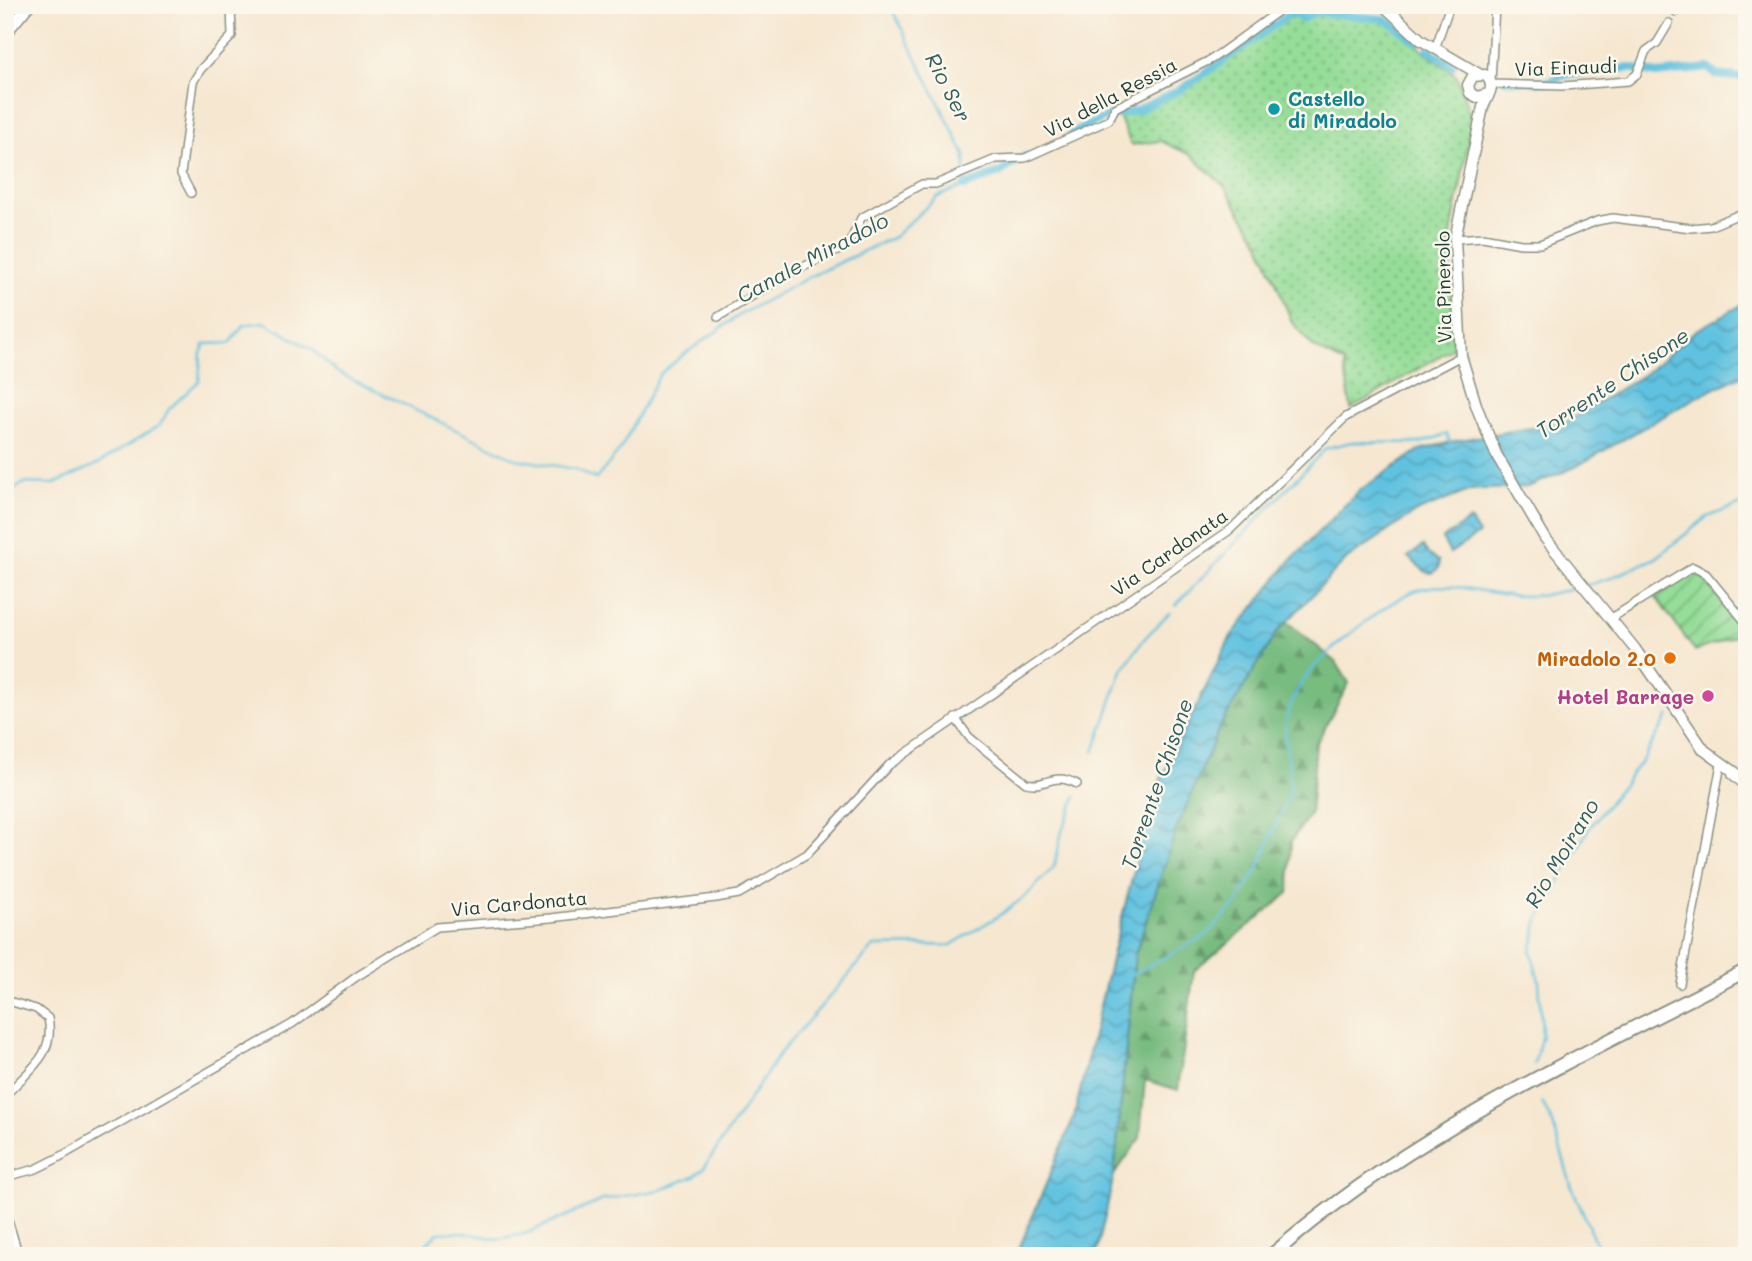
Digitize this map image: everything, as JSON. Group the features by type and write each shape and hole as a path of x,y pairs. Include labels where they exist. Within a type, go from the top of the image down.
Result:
{"highway":[{"path":"1270,1256 1348,1193 1458,1120 1747,970"},
{"path":"1282,1256 1354,1198 1463,1126 1747,979"}],"street":[{"path":"5,34 29,5"},
{"path":"191,193 181,174 194,82 201,69 233,36 231,5"},
{"name":"Via della Ressia","path":"718,317 788,274 848,246 861,218 885,202 922,184 936,184 996,159 1025,158 1109,120 1115,108 1184,76 1287,5"},
{"path":"1383,5 1403,26 1434,49 1481,74 1490,87"},
{"path":"1434,49 1450,5"},
{"path":"1470,93 1477,97 1490,87 1496,5"},
{"path":"1676,12 1683,5"},
{"name":"Via Einaudi","path":"1490,87 1628,81 1640,69 1646,51 1657,43 1669,23"},
{"path":"1457,63 1469,82 1481,74 1492,58"},
{"name":"Via Pinerolo","path":"1469,82 1479,124"},
{"name":"Via Pinerolo","path":"1490,87 1479,124 1455,239 1461,356 1477,408 1519,498 1662,689 1704,750 1747,781"},
{"path":"1455,239 1483,237 1521,244 1540,244 1597,221 1613,218 1691,228 1710,226 1747,211"},
{"name":"Via Cardonata","path":"5,1177 36,1169 58,1158 292,1024 356,976 437,927 551,918 740,894 807,854 889,765 1230,530 1346,417 1461,356"},
{"path":"1610,619 1693,567 1706,574 1747,624"},
{"path":"955,718 969,737 1026,783 1035,784 1056,776 1077,784"},
{"path":"1723,765 1747,789"},
{"path":"1679,984 1723,765"},
{"path":"5,1000 36,1009 48,1017 51,1034 33,1069 5,1096"},
{"path":"5,1210 19,1256"}],"green space":[{"name":"Castello di Miradolo","path":"1325,14 1385,21 1457,76 1472,122 1450,240 1453,348 1351,409 1344,363 1313,347 1292,322 1260,243 1224,186 1191,155 1161,141 1131,145 1119,116 1185,85 1290,15"},
{"path":"1692,571 1698,572 1743,629 1732,637 1695,651 1655,596"},
{"path":"1287,622 1336,662 1349,683 1316,744 1310,814 1291,842 1289,893 1194,971 1178,1090 1145,1080 1140,1138 1114,1175 1135,955 1177,828 1219,728 1277,632"}],"water":[{"path":"1747,302 1747,373 1699,396 1575,467 1528,487 1471,490 1416,512 1347,559 1277,632 1219,728 1177,828 1135,954 1114,1175 1096,1256 1016,1256 1074,1117 1113,951 1155,791 1231,636 1291,560 1360,490 1420,450 1459,440 1566,422 1646,373 1695,331"},
{"path":"1470,520 1479,534 1450,553 1442,539"},
{"path":"1423,546 1428,554 1439,561 1439,568 1433,573 1426,572 1408,557"}],"waterway":[{"name":"Canale Miradolo","path":"5,496 24,483 54,484 98,464 160,425 169,409 199,381 201,353 205,344 230,343 244,325 264,322 313,350 337,372 516,459 575,469 596,479 620,450 660,374 683,355 741,314 813,275 894,237 937,197 965,186 965,155 890,5"},
{"name":"Canale Miradolo","path":"1071,134 1105,117 1138,110 1182,89 1293,12 1302,19 1316,12 1385,19 1418,42"},
{"name":"Canale Miradolo","path":"1428,49 1452,66"},
{"name":"Canale Miradolo","path":"1505,80 1545,82 1570,74 1630,68 1657,74 1708,68 1716,75 1747,78"},
{"name":"Canale Miradolo","path":"965,186 1001,172 1025,156"},
{"path":"1176,605 1326,448 1352,442 1420,443 1447,434 1450,443"},
{"path":"1587,585 1656,558 1707,517 1747,502"},
{"path":"1133,974 1205,936 1234,907 1258,869 1290,791 1285,732 1288,712 1303,681 1333,648 1384,608 1412,592 1425,588 1453,587 1530,596 1581,586"},
{"path":"1094,752 1122,670 1144,639 1169,613"},
{"name":"Rio Moirano","path":"1534,1064 1542,1035 1539,981 1531,951 1539,919 1588,830 1643,759 1669,715"},
{"path":"414,1256 438,1233 460,1232 498,1239 525,1234 603,1200 660,1190 694,1176 704,1168 780,1053 874,946 951,945 1000,915 1027,895 1054,867 1062,831 1076,797"},
{"name":"Rio Moirano","path":"1542,1102 1553,1124 1571,1185 1601,1256"}],"place":[{"name":"Castello di Miradolo","path":"1274,109"},
{"name":"Miradolo 2.0","path":"1670,658"},
{"name":"Hotel Barrage","path":"1708,696"}],"water label":[{"name":"Rio Ser","path":"949,87"},
{"name":"Torrente Chisone","path":"1612,382"},
{"name":"Torrente Chisone","path":"1156,784"}]}
